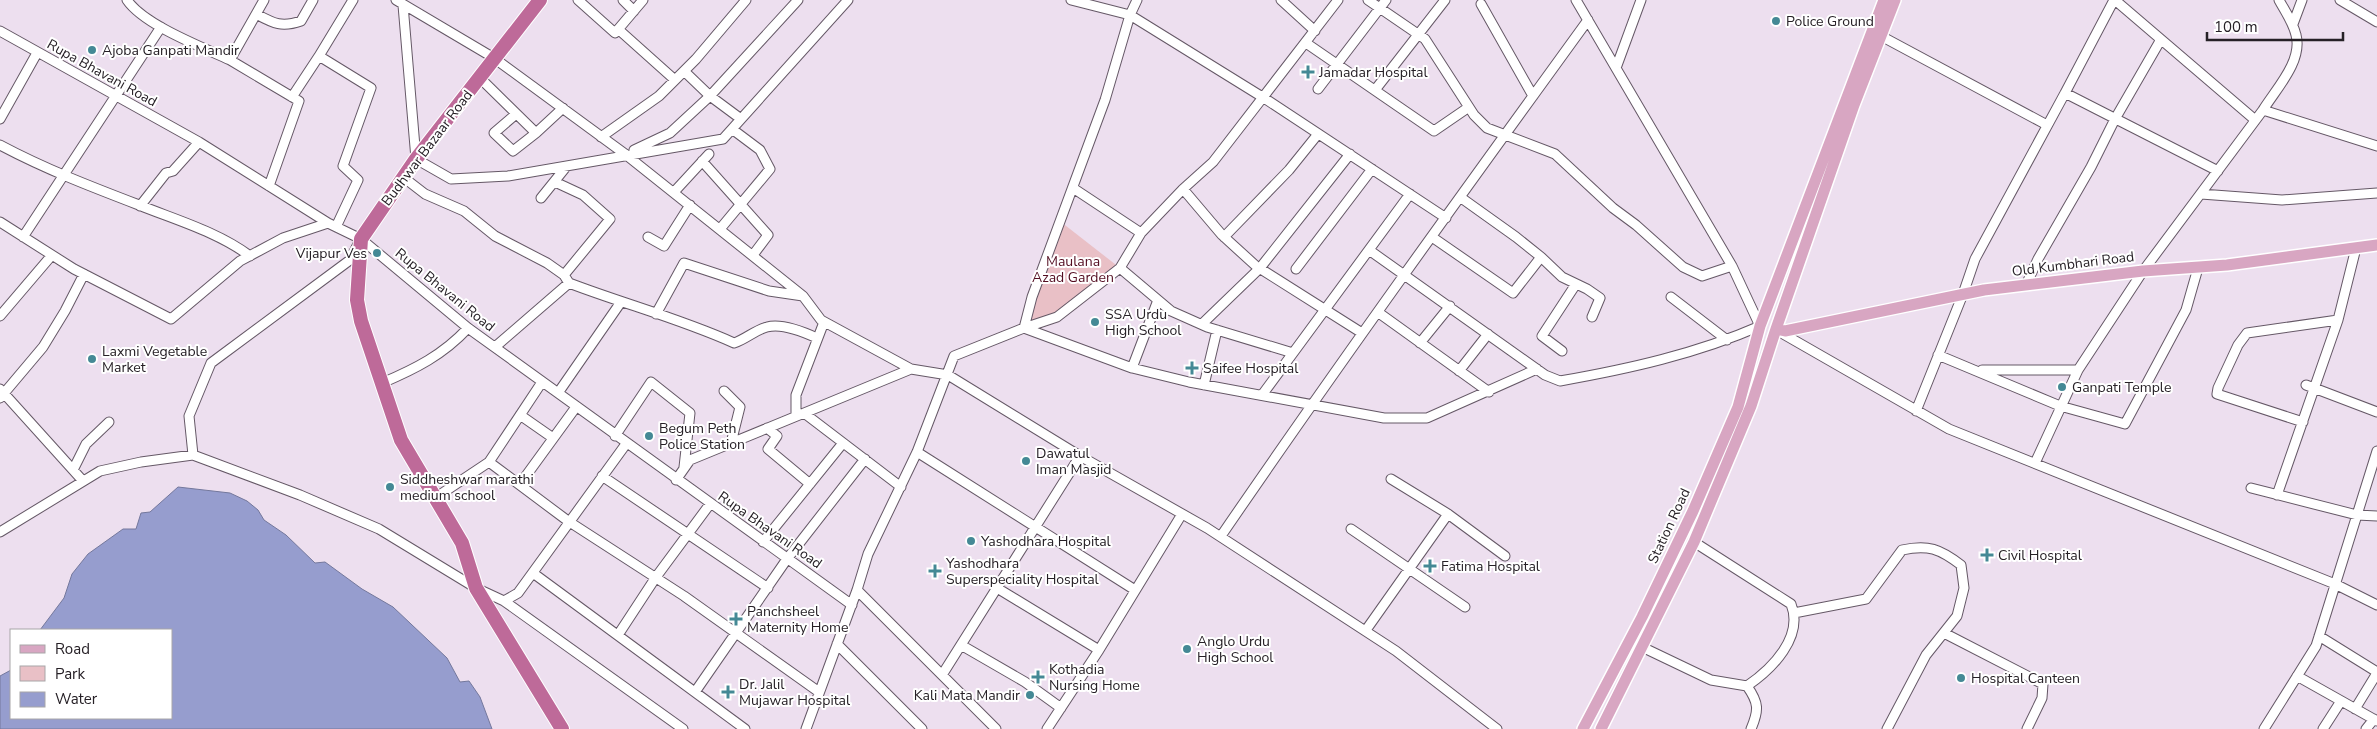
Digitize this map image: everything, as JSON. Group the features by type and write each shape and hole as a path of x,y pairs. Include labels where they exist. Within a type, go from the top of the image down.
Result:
{"highway":[{"name":"Budhwar Bazaar Road","path":"361,239 416,159 540,0"},
{"path":"361,239 357,300 361,321 401,440 462,543 476,588 562,729"}],"main road":[{"name":"Station Road","path":"1583,729 1642,617 1694,511 1738,407 1760,326 1884,0"},
{"path":"1601,729 1694,542 1752,406 1776,329 1895,0"},
{"name":"Old Kumbhari Road","path":"1776,329 1786,331 1963,294 2026,285 2198,268 2377,245"}],"street":[{"path":"127,0 131,6 161,27 230,60 299,101 269,186"},
{"path":"230,60 264,0"},
{"path":"256,14 276,25 294,24 301,21 313,0"},
{"path":"292,96 320,56 353,0"},
{"path":"578,0 615,33 643,0"},
{"path":"623,0 634,11"},
{"path":"602,137 659,96 684,71 746,0"},
{"path":"625,154 670,133 710,96 798,0"},
{"path":"400,3 416,159 451,179 508,176 566,167 625,154 723,139 848,0"},
{"path":"1074,0 1130,15 1264,98 1446,218"},
{"path":"1024,328 1032,297 1105,100 1130,15 1137,0"},
{"path":"806,729 858,590 868,554 917,452 954,356 1057,317 1120,268 1141,233 1183,189 1213,162 1338,0"},
{"path":"1368,0 1425,39 1474,115 1486,128 1556,154 1613,208 1636,225 1683,267 1702,276 1732,266"},
{"path":"1318,89 1386,0"},
{"path":"1375,90 1445,0"},
{"path":"1369,250 1538,368 1545,375 1560,381 1649,362 1727,340 1760,326 1732,266 1576,0"},
{"path":"1616,68 1641,0"},
{"path":"1916,410 1963,294 1974,259 2115,0 2254,119"},
{"path":"2035,463 2078,370 2143,272 2254,119 2263,110 2295,58 2298,47 2292,24 2279,0"},
{"path":"2292,24 2302,0"},
{"path":"2340,0 2376,19"},
{"path":"1285,1 1315,31"},
{"path":"400,3 494,58 625,154 803,296 824,322 911,370 948,375 1080,456 1221,536 1396,650 1497,729"},
{"path":"1481,4 1533,96"},
{"path":"1221,536 1311,404 1362,333 1379,313 1588,20"},
{"path":"23,237 161,27"},
{"path":"618,28 675,80"},
{"name":"Rupa Bhavani Road","path":"0,31 199,142 332,225 361,239 468,328 626,444 852,605"},
{"path":"1881,36 2047,125"},
{"path":"2026,285 2038,259 2091,167 2115,119 2160,40"},
{"path":"1306,43 1434,131 1469,107"},
{"path":"0,119 37,53"},
{"path":"0,222 84,274 171,319 240,261 283,238 332,225 358,180 344,166 372,88 320,56"},
{"path":"684,71 710,96 741,119"},
{"path":"480,78 536,133"},
{"path":"2065,93 2218,171"},
{"path":"516,114 494,133 513,151 563,108"},
{"path":"2263,110 2377,146"},
{"path":"720,229 770,169 760,150 732,129"},
{"path":"1224,237 1289,170 1318,134"},
{"path":"140,206 166,173 173,171 199,142"},
{"path":"0,145 62,176 211,234 238,247 250,256"},
{"path":"674,192 709,154"},
{"path":"1202,324 1260,268 1350,154"},
{"path":"702,161 768,235 752,255"},
{"path":"541,198 566,167"},
{"path":"1296,269 1372,169"},
{"path":"403,177 425,194 464,211 495,236 547,263 564,275 569,283 656,314 692,324 734,343 747,339 768,326 782,327 818,338"},
{"path":"555,182 583,195 610,219 564,275"},
{"path":"1073,188 1141,233"},
{"path":"1183,189 1224,237 1260,268 1362,333"},
{"path":"2201,194 2282,200 2377,193"},
{"path":"1262,395 1410,194"},
{"path":"1460,197 1516,237 1562,277 1600,298 1592,318"},
{"path":"648,237 664,246 690,205"},
{"path":"1432,237 1513,293 1541,257"},
{"path":"193,455 189,416 211,363 350,260 361,239"},
{"path":"2277,495 2303,422 2311,387 2338,320 2356,248"},
{"path":"0,316 52,255"},
{"path":"656,314 684,263 768,291 803,296"},
{"path":"1120,268 1171,311 1217,330 1293,353"},
{"path":"1938,355 2060,406 2125,424 2186,310 2198,268"},
{"path":"83,481 2,393 43,347 65,311 84,274"},
{"path":"495,347 569,283"},
{"path":"1562,352 1542,336 1576,284"},
{"path":"1671,297 1727,340"},
{"path":"1132,368 1158,300"},
{"path":"558,394 621,302"},
{"path":"1420,343 1450,306"},
{"path":"1379,313 1489,392"},
{"path":"2303,422 2217,394 2218,388 2238,346 2247,333 2338,320"},
{"path":"824,322 796,395 800,415 843,443 901,487"},
{"path":"382,383 410,371 450,347 468,328"},
{"path":"1024,328 1132,368 1204,385 1384,418 1427,418 1489,392 1538,368"},
{"path":"1776,329 1949,429 2336,584 2377,605"},
{"path":"1204,385 1217,330"},
{"path":"1459,371 1488,334"},
{"path":"676,480 690,460 911,370"},
{"path":"1977,370 2078,370"},
{"path":"435,498 489,462 542,382"},
{"path":"615,436 651,382 690,412 683,472"},
{"path":"2311,387 2377,412"},
{"path":"724,391 740,407 731,443"},
{"path":"520,484 576,407"},
{"path":"520,415 553,438"},
{"path":"74,470 86,444 109,422"},
{"path":"767,428 777,436 768,449 810,484"},
{"path":"763,542 843,443"},
{"path":"504,601 518,593 568,521 626,444"},
{"path":"2264,729 2316,646 2377,450"},
{"path":"917,452 1135,590"},
{"path":"0,532 100,471 141,462 193,455 300,495 379,529 476,588 504,601 683,729"},
{"path":"942,675 1080,456"},
{"path":"695,692 787,559 865,459"},
{"path":"489,462 568,521 656,577 819,692"},
{"path":"602,476 768,588"},
{"path":"1391,479 1448,514 1504,556"},
{"path":"2251,488 2357,515 2377,516"},
{"path":"618,635 656,577 710,504"},
{"path":"1047,729 1099,650 1182,514"},
{"path":"1366,630 1448,514"},
{"path":"1351,529 1465,607"},
{"path":"1642,647 1711,680 1748,686 1766,673 1779,657 1791,636 1794,613 1791,604 1694,542"},
{"path":"1794,613 1866,600 1902,550 1920,546 1944,552 1961,565 1964,588 1957,616 1926,655 1887,729"},
{"path":"533,572 746,729"},
{"path":"997,588 1099,650"},
{"path":"858,590 996,729"},
{"path":"1944,633 2043,684 2042,698 2027,729"},
{"path":"2319,636 2377,673 2355,709"},
{"path":"837,644 922,729"},
{"path":"961,645 1025,682 1061,708"},
{"path":"2297,676 2375,720 2366,729"},
{"path":"1748,686 1756,699 1757,715 1751,729"},
{"path":"2323,729 2342,701"}],"green space":[{"name":"Maulana Azad Garden","path":"1061,222 1120,268 1057,317 1024,328"}],"water":[{"path":"178,487 230,493 247,501 258,510 264,520 286,535 315,563 325,562 362,589 393,607 447,658 460,682 469,681 480,697 492,729 0,729 0,676 10,671 10,719 172,719 172,629 41,629 64,598 72,574 88,554 123,529 136,529 141,513 150,512"}],"place":[{"name":"Police Ground","path":"1776,21"},
{"name":"Ajoba Ganpati Mandir","path":"92,50"},
{"name":"Jamadar Hospital","path":"1308,72"},
{"name":"Vijapur Ves","path":"377,253"},
{"name":"SSA Urdu High School","path":"1095,322"},
{"name":"Laxmi Vegetable Market","path":"92,359"},
{"name":"Saifee Hospital","path":"1192,368"},
{"name":"Ganpati Temple","path":"2062,387"},
{"name":"Begum Peth Police Station","path":"649,436"},
{"name":"Dawatul Iman Masjid","path":"1026,461"},
{"name":"Siddheshwar marathi medium school","path":"390,487"},
{"name":"Yashodhara Hospital","path":"971,541"},
{"name":"Civil Hospital","path":"1987,555"},
{"name":"Fatima Hospital","path":"1430,566"},
{"name":"Yashodhara Superspeciality Hospital","path":"935,571"},
{"name":"Panchsheel Maternity Home","path":"736,619"},
{"name":"Anglo Urdu High School","path":"1187,649"},
{"name":"Kothadia Nursing Home","path":"1038,677"},
{"name":"Hospital Canteen","path":"1961,678"},
{"name":"Dr. Jalil Mujawar Hospital","path":"728,692"},
{"name":"Kali Mata Mandir","path":"1030,695"}]}
